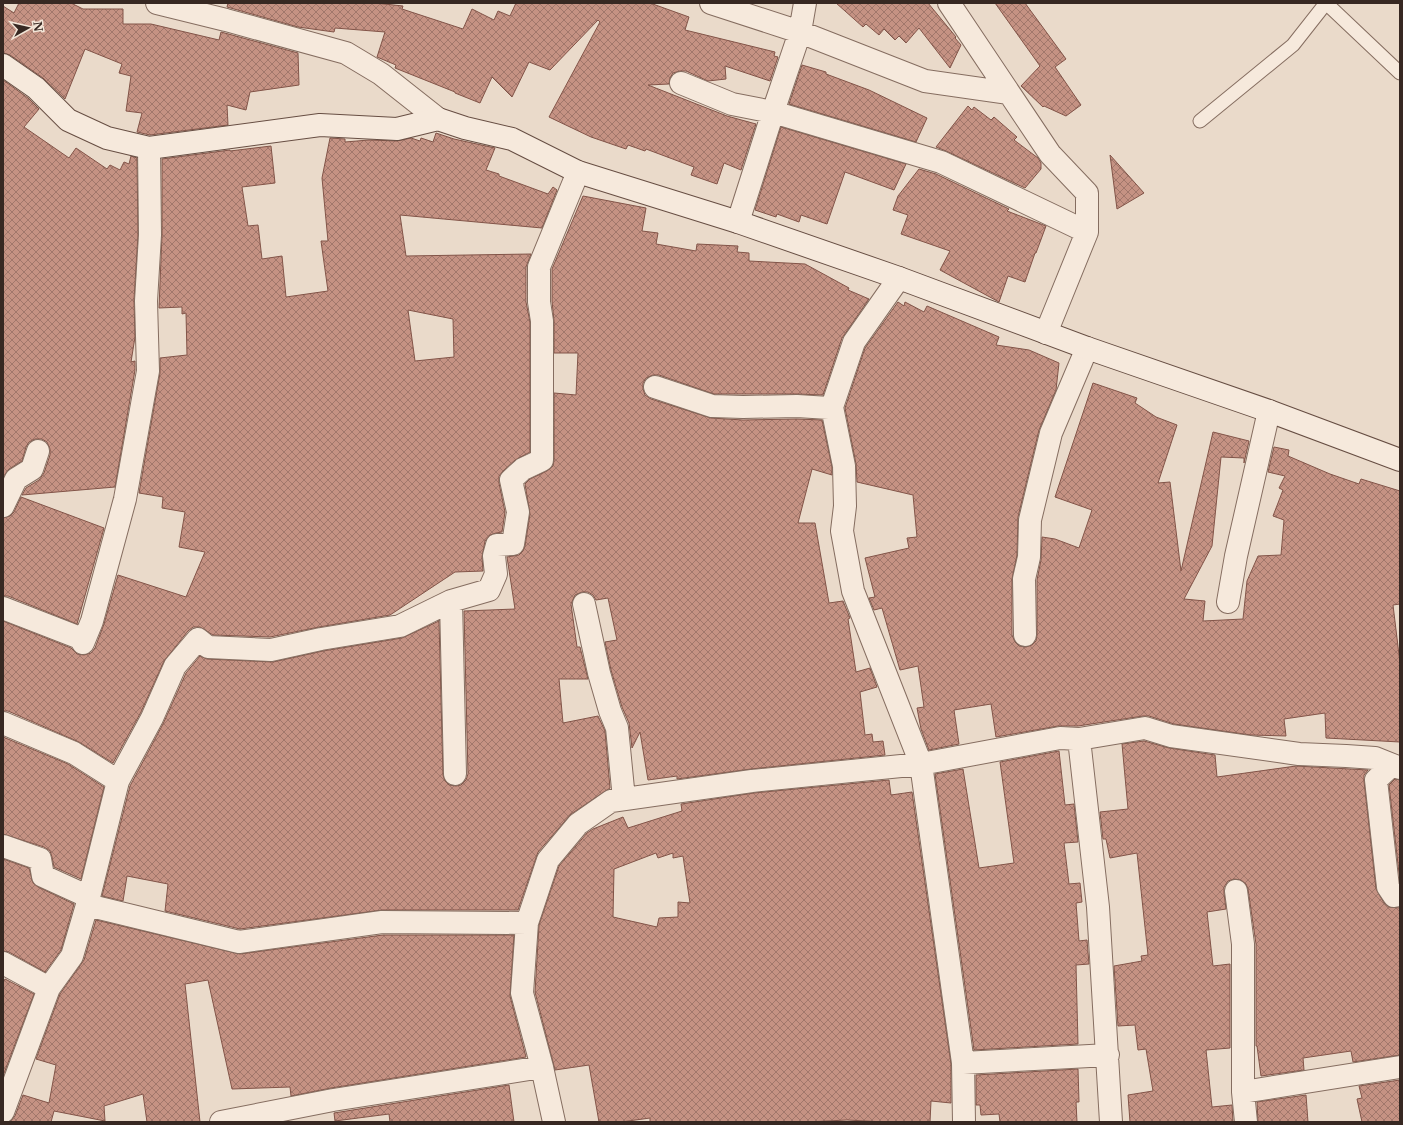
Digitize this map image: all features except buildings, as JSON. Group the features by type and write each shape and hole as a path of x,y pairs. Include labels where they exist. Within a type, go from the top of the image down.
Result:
{"street":[{"path":"157,3 226,20 346,53 381,74 438,119 465,128 512,139 578,172 738,222 899,278 1087,348 1270,411 1400,460"},
{"path":"711,3 800,32 925,81 1009,93"},
{"path":"738,222 800,32 805,3"},
{"path":"949,3 1050,154 1087,193 1087,232 1046,332"},
{"path":"3,65 36,88 68,120 108,138 149,148 320,125 397,129 438,119"},
{"path":"681,83 732,104 773,112 941,162 1087,232"},
{"path":"3,608 80,638 83,643 92,621 125,499 148,371 146,301 150,234 149,148"},
{"path":"3,1112 49,988 72,956 88,901 118,781 152,718 175,666 198,639 208,647 271,650 321,639 400,626 451,601 489,590 496,574 494,556 497,545 513,544 518,512 511,480 523,470 542,460 542,321 539,302 539,267 578,172"},
{"path":"899,278 854,342 832,407 844,466 845,506 842,531 853,591 921,764 963,1063 964,1122"},
{"path":"1025,635 1024,579 1029,558 1030,520 1051,433 1087,348"},
{"path":"654,388 712,406 832,407"},
{"path":"1228,602 1239,542 1270,411"},
{"path":"3,506 16,479 32,470 38,451"},
{"path":"451,601 455,774"},
{"path":"584,604 599,673 610,711 617,728 624,799"},
{"path":"3,724 74,753 118,781"},
{"path":"554,1122 542,1067 522,993 526,923 548,860 578,824 611,801 752,781 921,764 1060,738 1079,739 1145,728 1170,736 1205,742 1299,754 1375,758 1396,766"},
{"path":"1079,739 1098,907 1111,1122"},
{"path":"1396,766 1376,780 1388,887 1394,896 1400,896"},
{"path":"3,846 40,859 43,876 88,901 238,942 382,922 526,923"},
{"path":"1236,891 1243,944 1243,1092 1246,1122"},
{"path":"3,963 49,988"},
{"path":"963,1063 1108,1055"},
{"path":"221,1122 252,1119 333,1100 542,1067"},
{"path":"1243,1092 1400,1067"}],"lane":[{"path":"1200,121 1294,45 1326,3 1400,73"}]}
